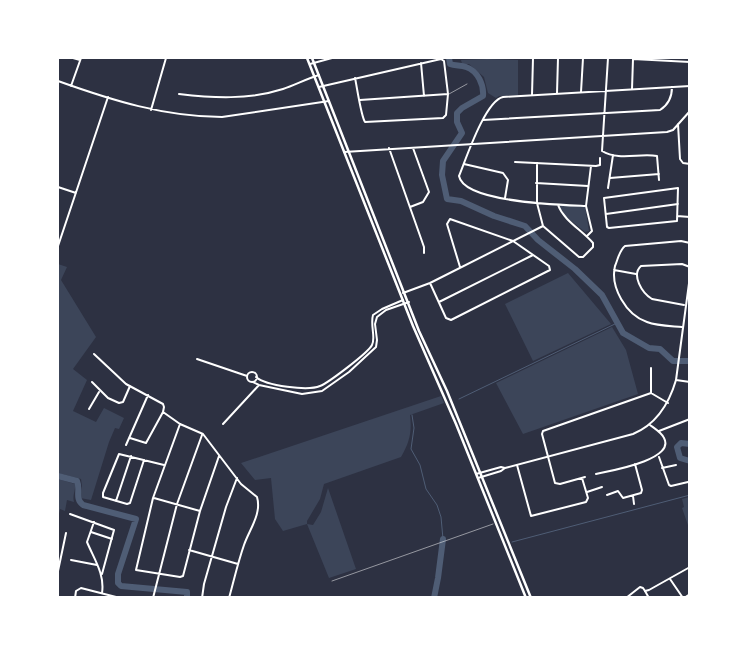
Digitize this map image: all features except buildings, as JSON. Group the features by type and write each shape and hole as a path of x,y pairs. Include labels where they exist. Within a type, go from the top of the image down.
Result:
{"main road":[{"path":"307,58 329,101 419,331 447,391 531,598"},
{"path":"313,58 334,126 418,340 443,393 526,598"},
{"path":"334,126 338,124"}],"street":[{"path":"71,86 80,59 74,58"},
{"path":"151,110 166,58"},
{"path":"310,64 332,58"},
{"path":"532,95 533,58"},
{"path":"557,93 558,58"},
{"path":"582,92 583,58"},
{"path":"608,58 602,151 627,157 655,156 658,159 659,180"},
{"path":"632,89 633,59 690,62"},
{"path":"321,86 355,78 421,63 442,60 448,94 446,116 366,122 364,121 355,78"},
{"path":"421,63 424,96"},
{"path":"179,94 212,98 235,98 282,90 319,75"},
{"path":"58,81 151,110 171,114 222,117 329,101"},
{"path":"586,206 536,204 491,196 468,187 461,182 459,176 472,143 482,120 497,98 690,86"},
{"path":"482,120 660,110 669,102 672,88"},
{"path":"360,100 448,94"},
{"path":"58,246 108,97"},
{"path":"344,152 667,132 673,130 690,111"},
{"path":"678,124 680,159 683,163 690,164"},
{"path":"410,207 423,202 429,192 412,147"},
{"path":"389,148 424,247 424,253"},
{"path":"608,188 613,155"},
{"path":"515,162 599,166 600,158"},
{"path":"537,163 536,204 543,226 579,257 583,257 594,245 587,236 562,214 558,205"},
{"path":"464,164 504,172 508,180 505,198"},
{"path":"587,236 592,231 586,206 591,166"},
{"path":"610,178 659,174"},
{"path":"536,183 588,186"},
{"path":"58,187 76,193"},
{"path":"678,188 678,204 676,221 610,228 607,226 604,198 678,188"},
{"path":"606,214 678,204"},
{"path":"677,216 690,217"},
{"path":"430,283 446,318 450,320 550,270 550,266 513,241 450,219 447,224 460,267"},
{"path":"400,294 430,283 543,226"},
{"path":"682,327 646,322 629,310 619,297 614,281 614,270 620,252 625,246 681,241 690,242"},
{"path":"439,302 534,255"},
{"path":"684,305 648,297 638,282 636,274 642,266 682,264 690,267"},
{"path":"614,270 636,274"},
{"path":"478,478 505,468 633,434 649,425 659,416 668,402 676,380 684,305 690,276"},
{"path":"247,376 251,372 264,382 309,389 321,386 363,355 372,345 371,322 373,315 382,309 408,301"},
{"path":"197,359 247,376 248,380 259,385 302,394 322,391 349,372 376,347 375,324 377,316 404,302"},
{"path":"94,354 130,386 163,404 163,412 146,443 129,438"},
{"path":"346,367 349,372"},
{"path":"651,368 651,394"},
{"path":"253,382 256,377"},
{"path":"676,380 690,382"},
{"path":"92,382 108,398 120,403 123,402 130,386"},
{"path":"223,424 259,385"},
{"path":"309,389 310,394"},
{"path":"89,409 99,391"},
{"path":"517,465 531,516 586,502 588,498 584,477 555,483 542,432 651,394 668,402"},
{"path":"126,445 148,395"},
{"path":"163,412 180,424 203,434 241,484 254,493 258,500 257,512 244,543 229,598"},
{"path":"658,432 690,419"},
{"path":"180,424 153,498 136,569 183,576 200,511 220,456"},
{"path":"596,474 658,456 664,448 665,440 649,425"},
{"path":"153,596 177,504 203,434"},
{"path":"144,460 131,502 127,504 104,498 103,493 117,456 121,454 164,465"},
{"path":"116,501 131,456"},
{"path":"658,456 668,485 688,482"},
{"path":"607,495 618,491 623,498 641,493 642,490 635,464"},
{"path":"662,468 676,464"},
{"path":"476,474 501,466 505,468"},
{"path":"488,470 489,474"},
{"path":"202,598 204,584 226,507 237,478"},
{"path":"587,492 602,488"},
{"path":"633,496 634,504"},
{"path":"153,498 200,511"},
{"path":"70,514 115,531 102,574 102,593"},
{"path":"94,522 87,542 102,574"},
{"path":"91,532 112,539"},
{"path":"58,570 66,533"},
{"path":"189,550 238,564"},
{"path":"72,560 97,565"},
{"path":"644,591 651,590 690,567"},
{"path":"670,578 684,598 690,594"},
{"path":"626,598 640,587 643,588 649,598"},
{"path":"75,598 76,591 81,588 120,598"}],"lane":[{"path":"448,94 467,84"},
{"path":"332,581 500,522"}],"shaded area":[{"path":"461,60 518,60 518,95 499,96 496,98 488,93 484,77 469,64 462,64"},
{"path":"559,206 585,206 589,231 585,232 564,215"},
{"path":"58,264 67,267 61,280 96,337 73,369 87,380 73,411 96,422 104,408 124,418 119,429 115,428 109,442 91,500 80,498 81,479 58,473"},
{"path":"568,273 611,324 533,361 505,304"},
{"path":"612,327 626,350 638,394 523,434 496,383"},
{"path":"441,396 444,403 410,415 410,436 401,457 324,484 320,499 307,524 283,531 275,519 271,478 255,480 241,463"},
{"path":"58,479 75,484 75,486 74,502 67,500 65,511 60,509 58,518"},
{"path":"328,488 356,569 329,578 307,524 313,525 321,512"},
{"path":"690,497 689,528 682,508 684,507 682,499"}],"waterway":[{"path":"449,58 450,64 466,67 477,75 481,83 483,96 457,113 457,122 462,133 443,161 442,175 447,199 461,201 494,216 525,226 538,240 575,269 602,295 623,333 649,348 660,349 673,361 690,361"},
{"path":"459,399 617,323"},
{"path":"412,415 414,428 411,449 420,465 426,489 437,505 441,517 443,539"},
{"path":"690,444 681,443 677,447 680,458 690,461"},
{"path":"58,476 77,481 78,497 83,505 136,519 118,574 118,583 121,586 187,592 187,598"},
{"path":"512,542 690,495"},
{"path":"434,598 443,539"}]}
